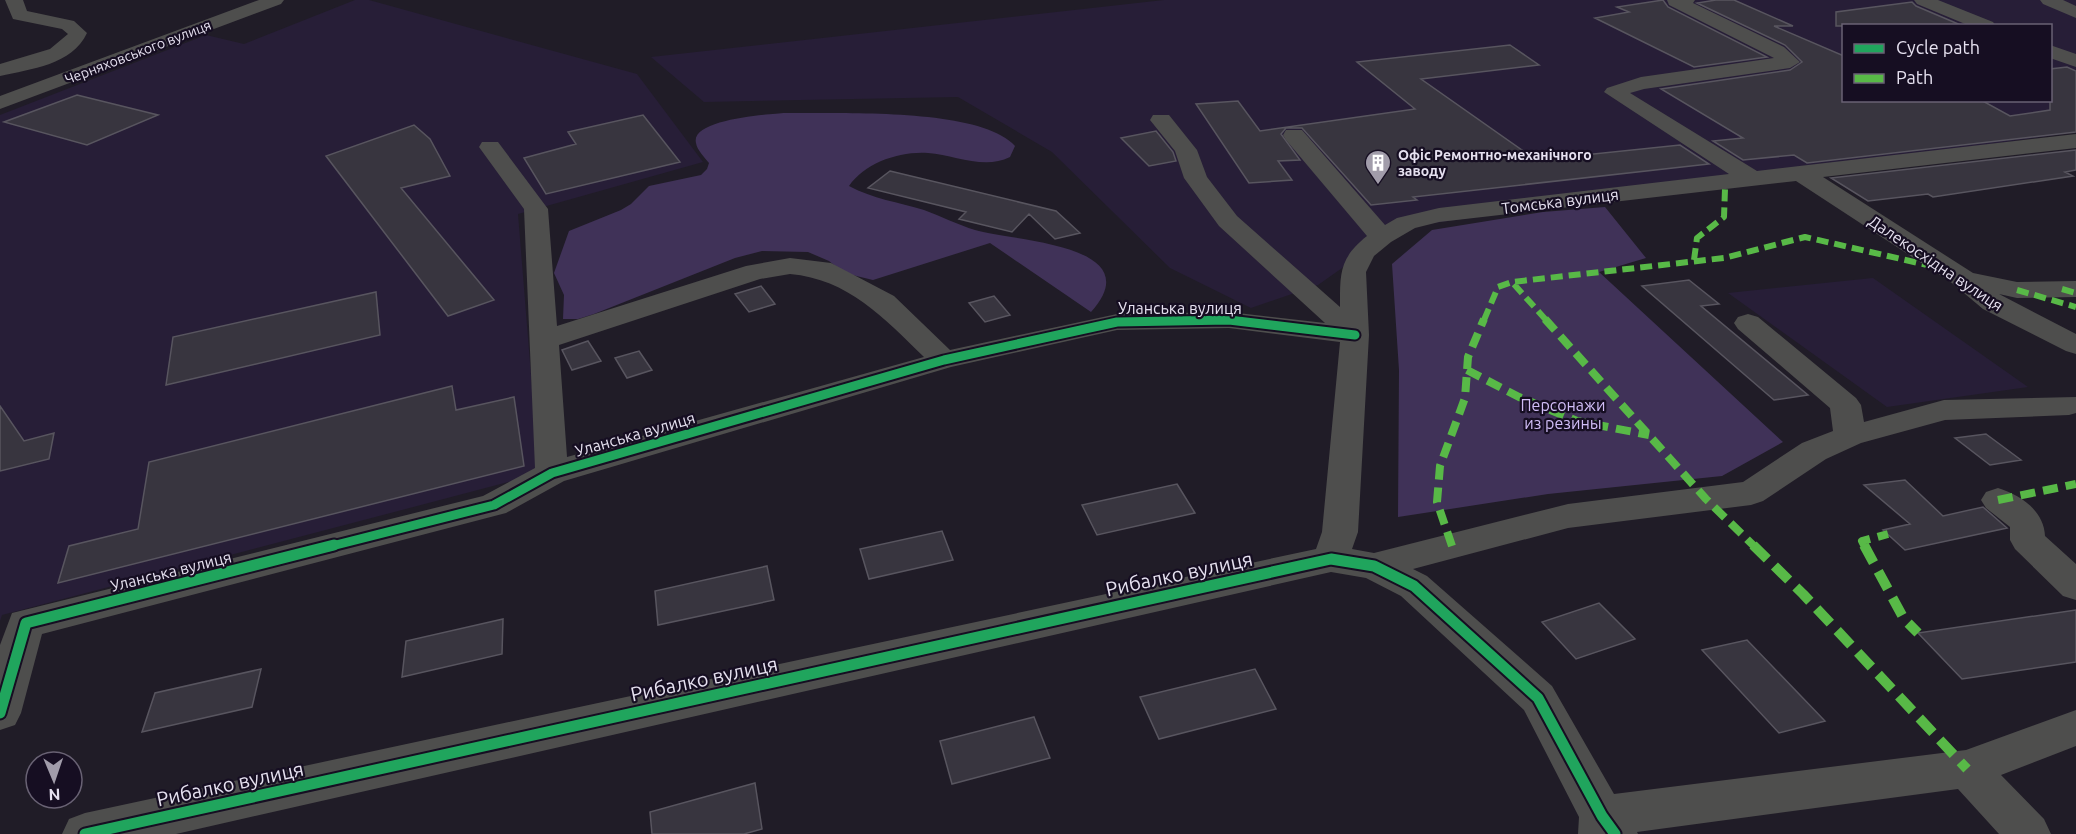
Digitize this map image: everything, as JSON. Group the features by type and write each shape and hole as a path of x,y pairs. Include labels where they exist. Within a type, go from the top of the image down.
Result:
{"street":[{"path":"0,70 67,49 76,41 78,33 68,25 19,15 14,0"},
{"name":"Черняховського вулиця","path":"0,104 275,0"},
{"path":"1686,0 1676,1 1778,51 1790,62 1641,82 1614,92 1753,178"},
{"path":"1923,0 1982,24"},
{"path":"2049,0 2076,13"},
{"path":"2052,52 2076,61"},
{"path":"1161,120 1186,150 1196,178 1228,221 1355,335"},
{"path":"1294,135 1382,237"},
{"name":"Томська вулиця","path":"1331,559 1340,532 1355,335 1353,272 1363,252 1382,237 1406,223 1439,214 2076,141"},
{"path":"490,147 536,209 552,473"},
{"name":"Далекосхідна вулиця","path":"1800,173 1961,278 1993,303 2076,345"},
{"path":"544,340 755,272 790,266 822,269 884,302 944,360"},
{"path":"1961,278 2017,290 2076,289"},
{"name":"Уланська вулиця","path":"0,713 26,623 494,505 552,473 944,360 1118,322 1229,320 1355,335"},
{"path":"1748,323 1845,405 1850,436"},
{"path":"1374,566 1568,516 1751,493 1814,451 1850,436 1944,410 2069,405"},
{"path":"1998,500 2027,522 2028,540 2076,586"},
{"path":"1331,559 1374,566 1414,586 1538,698 1606,828 1967,769 2076,728"},
{"name":"Рибалко вулиця","path":"85,834 1331,559"},
{"path":"1967,769 2028,834"}],"shaded area":[{"path":"355,0 369,0 637,74 703,162 518,214 539,474 2,615 0,621 0,115 206,35 244,44"},
{"path":"1164,0 2076,0 2076,132 1399,228 1318,285 1251,308 1170,268 1052,152 958,97 704,102 651,57"},
{"path":"1873,278 2028,387 1887,407 1728,293"}],"green space":[{"path":"785,113 906,115 972,125 997,133 1015,146 1010,157 1000,161 969,161 928,153 906,154 894,156 873,165 849,186 876,197 924,210 975,230 1070,250 1091,259 1104,272 1105,289 1091,312 990,243 873,280 844,273 829,261 808,252 762,251 735,258 594,314 578,319 563,319 564,295 554,273 569,231 621,210 631,204 649,186 701,175 709,163 699,151 696,143 697,135 705,128 733,119"},
{"name":"Персонажи из резины","path":"1605,207 1646,258 1599,272 1783,442 1722,476 1548,494 1398,517 1399,370 1392,264 1432,230 1543,212"}],"building":[{"path":"1663,0 1668,7 1767,57 1694,67 1595,18 1629,12 1617,7"},
{"path":"1734,0 1793,26 1774,26 1842,55 1842,102 1985,102 2010,116 2050,110 2052,69 2067,67 2076,71 2076,132 1807,163 1794,155 1743,160 1713,141 1743,138 1661,89 1790,70 1802,62 1785,45 1697,3"},
{"path":"1912,2 1916,6 1958,24 1842,24 1842,26 1836,26 1836,12"},
{"path":"1510,45 1539,65 1421,79 1536,160 1680,145 1709,164 1413,197 1417,200 1371,205 1302,128 1286,128 1281,134 1300,160 1278,161 1292,180 1249,183 1196,104 1238,101 1260,131 1415,109 1357,62"},
{"path":"77,95 158,115 87,145 4,122"},
{"path":"643,115 680,162 546,194 524,158 576,144 568,132"},
{"path":"414,125 430,139 450,176 401,188 494,300 448,316 326,156"},
{"path":"1156,131 1173,152 1176,161 1149,166 1121,138"},
{"path":"2076,150 2076,170 2065,172 2073,176 1933,197 1928,194 1868,201 1831,178"},
{"path":"890,171 1056,211 1080,233 1055,239 1029,214 1012,232 959,219 966,212 868,188"},
{"path":"1689,280 1719,304 1701,306 1808,395 1774,400 1642,286"},
{"path":"761,286 775,304 749,312 735,294"},
{"path":"376,292 380,335 166,385 173,337"},
{"path":"994,296 1010,315 985,322 969,303"},
{"path":"588,341 601,361 572,370 562,350"},
{"path":"639,351 652,370 627,378 615,358"},
{"path":"452,386 456,410 514,397 524,466 58,583 69,546 138,529 149,462"},
{"path":"0,406 24,441 54,433 49,459 0,471"},
{"path":"1986,434 2021,460 1990,465 1955,438"},
{"path":"1905,480 1943,516 1983,507 2007,528 1905,550 1883,530 1910,524 1864,485"},
{"path":"1177,484 1195,513 1097,535 1082,505"},
{"path":"942,531 953,560 869,579 860,549"},
{"path":"767,566 774,600 658,625 655,591"},
{"path":"1599,603 1635,639 1576,659 1542,622"},
{"path":"2076,610 2076,662 1962,679 1918,633"},
{"path":"503,619 502,654 402,677 406,641"},
{"path":"1747,640 1825,721 1779,733 1702,650"},
{"path":"261,669 252,707 142,732 155,693"},
{"path":"1255,669 1276,709 1159,739 1140,697"},
{"path":"1034,717 1050,758 952,784 940,741"},
{"path":"755,783 762,829 744,834 652,834 650,812"}],"marked path":[{"path":"1694,260 1697,238 1724,217 1725,189"},
{"path":"1949,270 1805,237 1724,258 1512,282 1706,499 1803,594 1967,769"},
{"path":"1452,546 1437,502 1440,466 1465,398 1468,357 1498,287 1512,282"},
{"path":"2062,289 2076,293"},
{"path":"2017,290 2076,307"},
{"path":"1467,370 1519,397 1577,421 1649,435"},
{"path":"1998,500 2076,484"},
{"path":"1888,534 1862,541 1904,619 1918,633"}],"cycle path":[{"path":"0,713 26,623 494,505 552,473 944,360 1117,322 1229,320 1355,335"},
{"path":"85,834 1331,559 1374,566 1414,586 1538,698 1602,816 1615,834"}],"place":[{"name":"Офіс Ремонтно-механічного заводу","path":"1378,186"}]}
